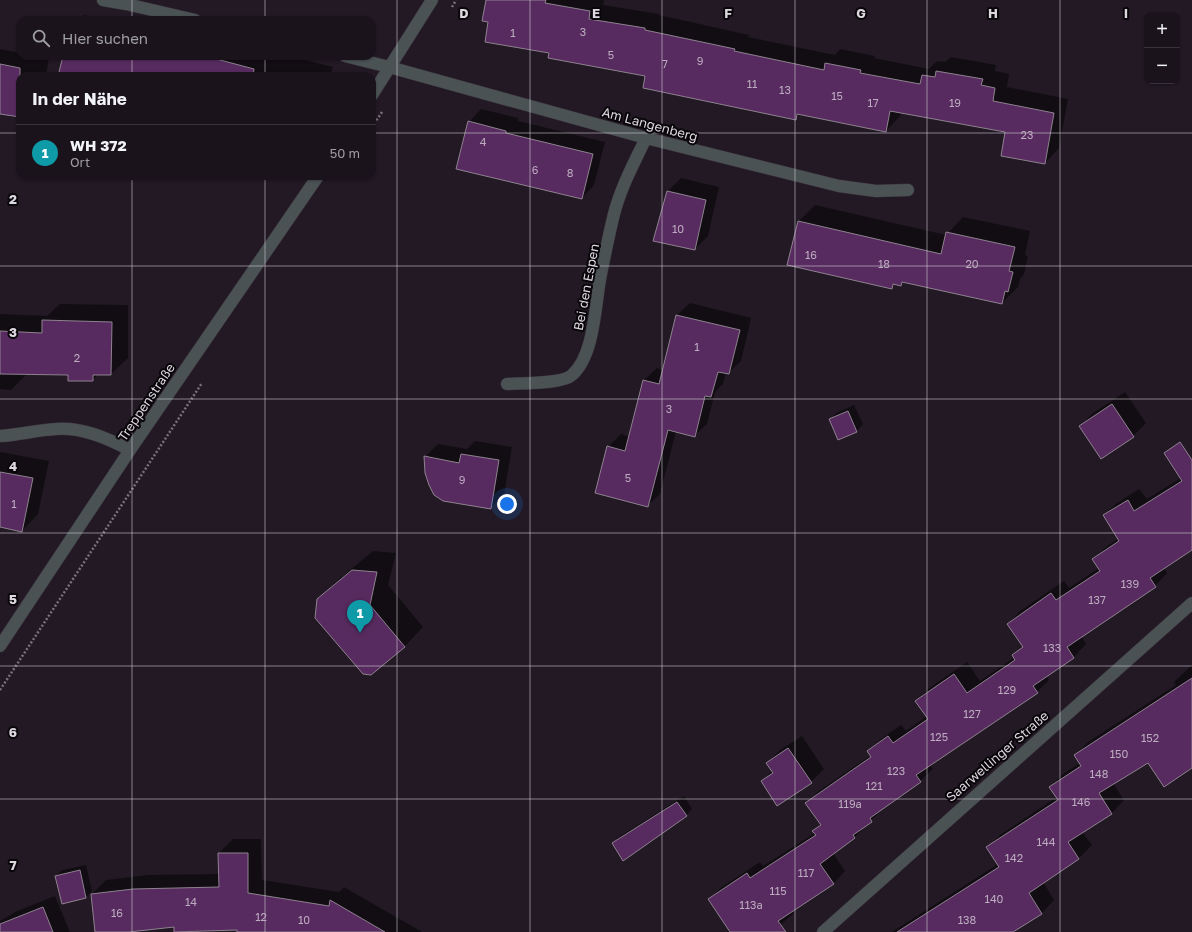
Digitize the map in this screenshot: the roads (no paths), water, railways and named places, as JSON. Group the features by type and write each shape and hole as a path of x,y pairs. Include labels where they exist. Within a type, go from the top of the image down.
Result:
{"street":[{"path":"103,0 178,16"},
{"path":"376,88 432,0"},
{"name":"Am Langenberg","path":"363,60 389,66 646,138 839,186 876,191 908,190"},
{"name":"Bei den Espen","path":"507,384 546,382 571,377 582,365 589,342 601,274 614,214 625,180 646,138"},
{"name":"Treppenstraße","path":"0,646 130,450 315,180"},
{"path":"0,436 56,429 77,430 106,437 130,450"},
{"name":"Saarwellinger Straße","path":"823,932 1192,603"}],"place":[{"name":"WH 372","path":"360,633"}]}
